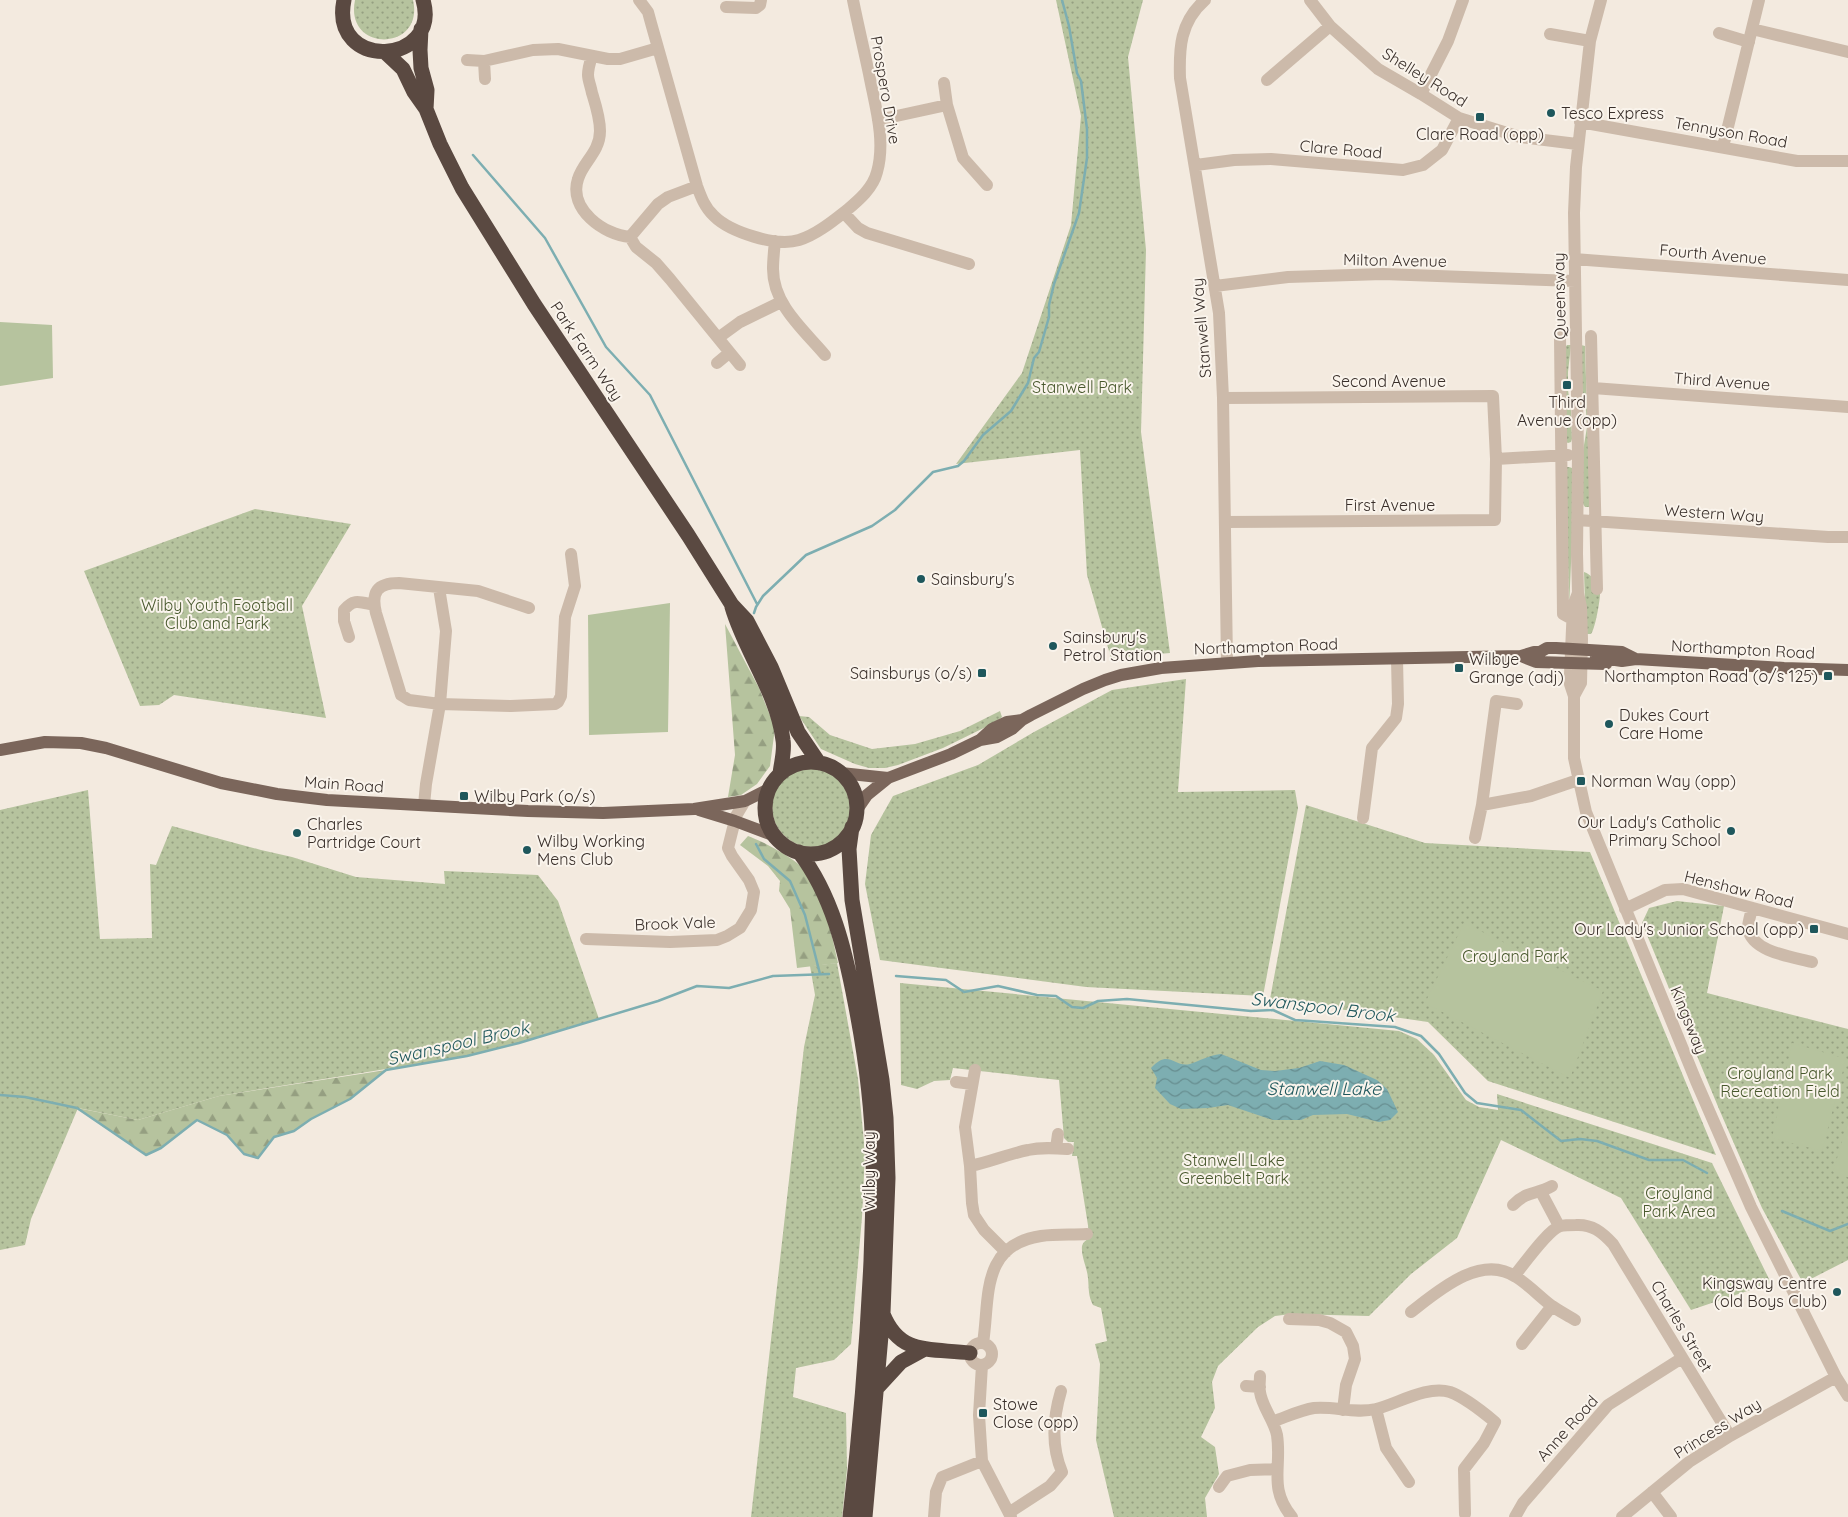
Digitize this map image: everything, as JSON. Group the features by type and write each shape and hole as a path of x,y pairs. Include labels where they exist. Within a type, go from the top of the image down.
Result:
{"highway":[{"path":"344,0 344,20 347,31 354,40 369,49 386,53 397,51 407,46 421,29"},
{"name":"Park Farm Way","path":"426,2 421,29 420,50 421,68 427,90 426,109"},
{"name":"Park Farm Way","path":"386,53 403,69 414,92 426,109 440,144 462,188 534,304 688,535 732,606 748,621 771,667 798,732 820,763"},
{"name":"Park Farm Way","path":"732,606 737,624 759,670 780,722 784,742 780,774"},
{"path":"802,762 820,763 834,768 841,773 851,786 856,803 856,811 848,835 834,847 817,853 799,852 782,843 774,836 765,813 766,797 769,789 780,774 787,769 802,762"},
{"name":"Wilby Way","path":"852,827 849,849 852,900 882,1080 886,1118 888,1178 883,1313 865,1517"},
{"name":"Wilby Way","path":"799,852 811,867 822,886 830,905 844,952 860,1026 871,1116 873,1193 869,1298 850,1517"},
{"path":"883,1313 889,1326 897,1336 923,1350 970,1353"},
{"path":"878,1386 901,1362 923,1350"}],"main road":[{"name":"Northampton Road","path":"856,811 867,795 888,778 951,754 980,740 997,738 1022,720 1083,689 1121,675 1161,668 1227,662 1521,656 1540,652 1547,648 1607,664 1615,661 1636,659 1848,670"},
{"name":"Northampton Road","path":"1521,656 1536,662 1622,652 1636,659"},
{"name":"Main Road","path":"0,750 45,742 81,743 106,748 199,778 248,789 327,800 576,813 694,809 745,801 769,789"},
{"name":"Northampton Road","path":"841,773 888,778"},
{"name":"Main Road","path":"694,809 735,821 774,836"}],"street":[{"path":"639,0 648,12 698,186 705,205 712,215 731,228 775,242 789,242 800,240 818,231 844,213 858,228 867,233 969,264"},
{"path":"726,7 756,8 760,5 761,0"},
{"name":"Prospero Drive","path":"844,213 872,185 880,157 881,145 878,120 853,0"},
{"name":"Stanwell Way","path":"1205,0 1198,6 1185,27 1180,49 1180,78 1196,165 1219,313 1223,398 1227,662"},
{"name":"Shelley Road","path":"1310,0 1330,26 1378,69 1459,118 1520,137 1577,144"},
{"path":"1422,94 1448,41 1463,0"},
{"name":"Queensway","path":"1576,656 1581,607 1578,593 1574,213 1577,144 1590,41 1601,0"},
{"path":"1723,147 1759,0"},
{"path":"1267,80 1330,26"},
{"path":"1752,29 1848,52"},
{"path":"1719,33 1749,42"},
{"path":"1550,34 1590,41"},
{"path":"467,60 484,61 533,50 558,49 592,56 620,58 658,48"},
{"path":"592,56 588,76 598,116 600,133 591,159 578,180 576,192 582,209 588,218 621,237 630,237 658,204 668,197 698,186"},
{"path":"484,61 485,79"},
{"path":"944,83 947,105 962,158 987,185"},
{"path":"878,120 947,105"},
{"name":"Clare Road","path":"1196,165 1234,160 1271,159 1403,170 1423,165 1442,150 1459,118"},
{"name":"Tennyson Road","path":"1580,122 1797,161 1848,161"},
{"path":"630,237 636,247 656,263 670,279 740,366"},
{"path":"775,242 773,270 775,286 781,302 825,355"},
{"name":"Fourth Avenue","path":"1574,259 1848,280"},
{"name":"Milton Avenue","path":"1215,286 1288,276 1383,274 1575,281"},
{"path":"718,338 740,322 781,302"},
{"path":"1591,336 1597,589"},
{"name":"Queensway","path":"1560,337 1563,614 1572,619"},
{"path":"718,363 729,353"},
{"name":"Third Avenue","path":"1593,388 1848,407"},
{"name":"Second Avenue","path":"1223,398 1493,396 1496,459"},
{"path":"1496,459 1578,454"},
{"name":"First Avenue","path":"1225,522 1495,520 1496,459"},
{"name":"Western Way","path":"1577,520 1848,537"},
{"path":"530,608 478,591 387,583 378,589 374,605 401,695 409,700 440,704 511,706 555,704 558,702 562,691 565,617 575,586 571,554"},
{"path":"424,805 440,704 446,641 439,588"},
{"name":"Queensway","path":"1576,656 1572,619 1573,606 1578,593"},
{"path":"349,637 344,621 344,610 348,604 355,601 374,605"},
{"name":"Kingsway","path":"1576,656 1581,683 1574,696 1574,758 1586,812 1698,1086 1751,1207 1836,1377 1848,1396"},
{"path":"1363,818 1372,748 1396,718 1398,704 1397,659"},
{"path":"1475,838 1482,806 1496,701 1517,704"},
{"path":"1482,806 1531,796 1578,780"},
{"name":"Brook Vale","path":"586,939 697,941 722,938 735,932 749,916 754,898 749,880 728,848 736,816 745,801"},
{"name":"Henshaw Road","path":"1625,909 1665,890 1683,889 1848,934"},
{"path":"1752,908 1748,928 1755,943 1773,952 1812,962"},
{"path":"975,1070 964,1127 970,1166 974,1215 984,1230 1006,1252"},
{"path":"956,1082 972,1084"},
{"path":"970,1166 987,1163 1027,1150 1042,1148 1062,1149 1058,1134"},
{"path":"1513,1205 1521,1196 1547,1189 1559,1226 1544,1239 1515,1276"},
{"name":"Charles Street","path":"1559,1226 1579,1225 1608,1230 1612,1244 1730,1436"},
{"path":"983,1343 986,1303 994,1267 1006,1252 1025,1240 1040,1236 1087,1234"},
{"path":"1411,1312 1431,1296 1466,1275 1491,1268 1515,1276 1552,1306 1575,1320"},
{"path":"1522,1344 1552,1306"},
{"path":"1288,1319 1319,1320 1330,1323 1346,1332 1353,1346 1355,1359 1346,1385 1343,1410"},
{"path":"983,1343 990,1347 993,1354 989,1362 982,1365 972,1360 970,1353 976,1344 983,1343"},
{"name":"Anne Road","path":"1515,1517 1522,1503 1608,1405 1682,1358"},
{"path":"982,1365 979,1415 982,1461 1011,1515 1068,1471 1057,1459 1054,1435 1055,1396"},
{"name":"Princess Way","path":"1622,1517 1689,1462 1730,1436 1836,1377"},
{"path":"1246,1386 1260,1381 1260,1393 1274,1422 1278,1448 1277,1487 1284,1508 1292,1517"},
{"path":"1274,1422 1313,1408 1360,1411 1376,1409 1412,1396 1434,1392 1450,1392 1477,1407 1495,1422 1484,1443 1464,1469 1465,1514"},
{"path":"1376,1409 1386,1448 1409,1482"},
{"path":"934,1517 937,1473 982,1461"},
{"path":"1219,1488 1224,1472 1276,1469"},
{"path":"1652,1492 1670,1517"}],"green space":[{"path":"355,0 413,0 414,17 407,29 397,37 384,39 372,37 361,30 355,17"},
{"name":"Stanwell Park","path":"1056,0 1143,0 1128,57 1146,250 1141,432 1170,653 1111,658 1087,575 1080,450 956,464 1022,373 1071,225 1081,116"},
{"path":"0,322 52,325 53,378 0,386"},
{"path":"1567,345 1571,345 1568,390 1572,439 1568,443 1564,441 1563,350"},
{"path":"1581,345 1585,346 1590,507 1585,507 1583,504 1583,451 1587,427 1582,388"},
{"path":"1566,467 1572,468 1573,518 1569,609"},
{"name":"Wilby Youth Football Club and Park","path":"255,509 351,524 302,606 326,718 174,695 159,705 140,706 84,571"},
{"path":"1584,572 1594,579 1600,590 1600,599 1591,634 1586,634"},
{"path":"670,603 668,732 589,735 588,615"},
{"path":"725,624 759,688 775,728 770,766 757,784 741,795 728,797 735,755"},
{"path":"1186,679 1178,792 1295,790 1298,808 1263,996 1086,987 880,960 865,884 871,835 893,796 978,765 1112,690"},
{"path":"1000,711 1002,717 996,722 943,748 885,768 869,768 855,764 821,749 799,716 809,717 830,735 872,749 915,744 960,731"},
{"path":"812,767 827,770 840,779 849,792 852,807 849,822 840,835 827,844 812,847 797,844 784,835 775,822 772,807 775,792 784,779 797,770"},
{"path":"88,790 100,939 152,938 150,864 156,865 172,826 292,857 356,877 445,884 444,871 538,875 558,901 599,1019 519,1043 467,1056 219,1096 138,1120 78,1108 31,1219 25,1245 0,1250 0,810"},
{"name":"Croyland Park","path":"1306,805 1425,843 1590,852 1716,1155 1488,1081 1428,1022 1270,999"},
{"path":"748,836 788,857 806,872 823,905 838,963 797,968 790,909 779,891 780,881 768,866 740,845"},
{"name":"Croyland Park Recreation Field","path":"1677,901 1724,906 1707,993 1848,1029 1848,1260 1803,1283 1762,1208 1642,923 1649,908"},
{"path":"1464,923 1603,991 1570,1078 1425,1003"},
{"path":"837,963 858,1079 865,1153 862,1217 851,1344 834,1360 796,1368 793,1397 846,1413 847,1469 842,1517 751,1517 804,1047 815,995 810,966"},
{"name":"Stanwell Lake Greenbelt Park","path":"900,983 1399,1031 1417,1039 1434,1055 1466,1100 1479,1107 1498,1110 1497,1094 1712,1163 1771,1283 1691,1310 1621,1198 1501,1140 1457,1238 1411,1274 1369,1316 1291,1314 1275,1316 1258,1327 1218,1366 1212,1382 1215,1408 1201,1437 1215,1447 1219,1474 1205,1498 1207,1517 1114,1517 1096,1440 1100,1364 1095,1344 1107,1341 1101,1308 1093,1305 1089,1295 1082,1246 1090,1238 1077,1156 1072,1156 1074,1142 1068,1142 1064,1138 1059,1080 953,1068 950,1080 934,1081 917,1089 901,1085"},
{"path":"1792,1043 1846,1059 1822,1151 1772,1138"},
{"path":"386,1070 350,1099 311,1119 294,1131 274,1137 258,1158 244,1154 227,1135 197,1120 161,1148 146,1155 77,1108 138,1120 219,1096"},
{"path":"1848,1121 1848,1177 1833,1172"}],"water":[{"name":"Stanwell Lake","path":"1221,1054 1261,1070 1275,1071 1299,1068 1320,1061 1344,1065 1377,1080 1387,1089 1398,1112 1390,1120 1379,1122 1347,1114 1313,1115 1301,1120 1273,1120 1228,1105 1181,1109 1170,1104 1155,1088 1157,1078 1151,1068 1157,1062 1167,1059 1184,1065"}],"waterway":[{"path":"754,613 763,596 806,555 872,526 895,510 933,472 958,466 964,461 983,435 1011,411 1028,383 1034,358 1039,352 1049,317 1049,305 1054,284 1079,213 1087,158 1087,129 1081,81 1077,73 1069,26 1062,0"},
{"path":"473,155 545,238 606,347 650,395 757,604"},
{"path":"756,844 764,859 790,881 805,915 820,974"},
{"name":"Swanspool Brook","path":"0,1095 25,1097 77,1108 146,1155 161,1148 197,1120 227,1135 244,1154 258,1158 274,1137 294,1131 311,1119 350,1099 386,1070 467,1056 519,1043 658,1001 697,986 729,988 773,976 829,974"},
{"name":"Swanspool Brook","path":"896,976 946,980 964,992 998,986 1037,995 1056,996 1072,1007 1083,1008 1098,1001 1127,999 1251,1011 1273,1010 1295,1020 1395,1027 1421,1036 1439,1054 1465,1093 1477,1103 1521,1110 1561,1141 1580,1139 1597,1141 1649,1160 1683,1160 1707,1173"},
{"name":"Swanspool Brook","path":"1782,1211 1830,1231 1848,1224"}],"place":[{"name":"Tesco Express","path":"1551,113"},
{"name":"Clare Road (opp)","path":"1480,117"},
{"name":"Third Avenue (opp)","path":"1567,385"},
{"name":"Sainsbury's","path":"921,579"},
{"name":"Sainsbury's Petrol Station","path":"1053,646"},
{"name":"Wilbye Grange (adj)","path":"1459,668"},
{"name":"Sainsburys (o/s)","path":"982,673"},
{"name":"Northampton Road (o/s 125)","path":"1828,676"},
{"name":"Dukes Court Care Home","path":"1609,724"},
{"name":"Norman Way (opp)","path":"1581,781"},
{"name":"Wilby Park (o/s)","path":"464,796"},
{"name":"Our Lady's Catholic Primary School","path":"1731,831"},
{"name":"Charles Partridge Court","path":"297,833"},
{"name":"Wilby Working Mens Club","path":"527,850"},
{"name":"Our Lady's Junior School (opp)","path":"1814,929"},
{"name":"Kingsway Centre (old Boys Club)","path":"1837,1292"},
{"name":"Stowe Close (opp)","path":"983,1413"}],"park label":[{"name":"Croyland Park Area","path":"1679,1202"}]}
